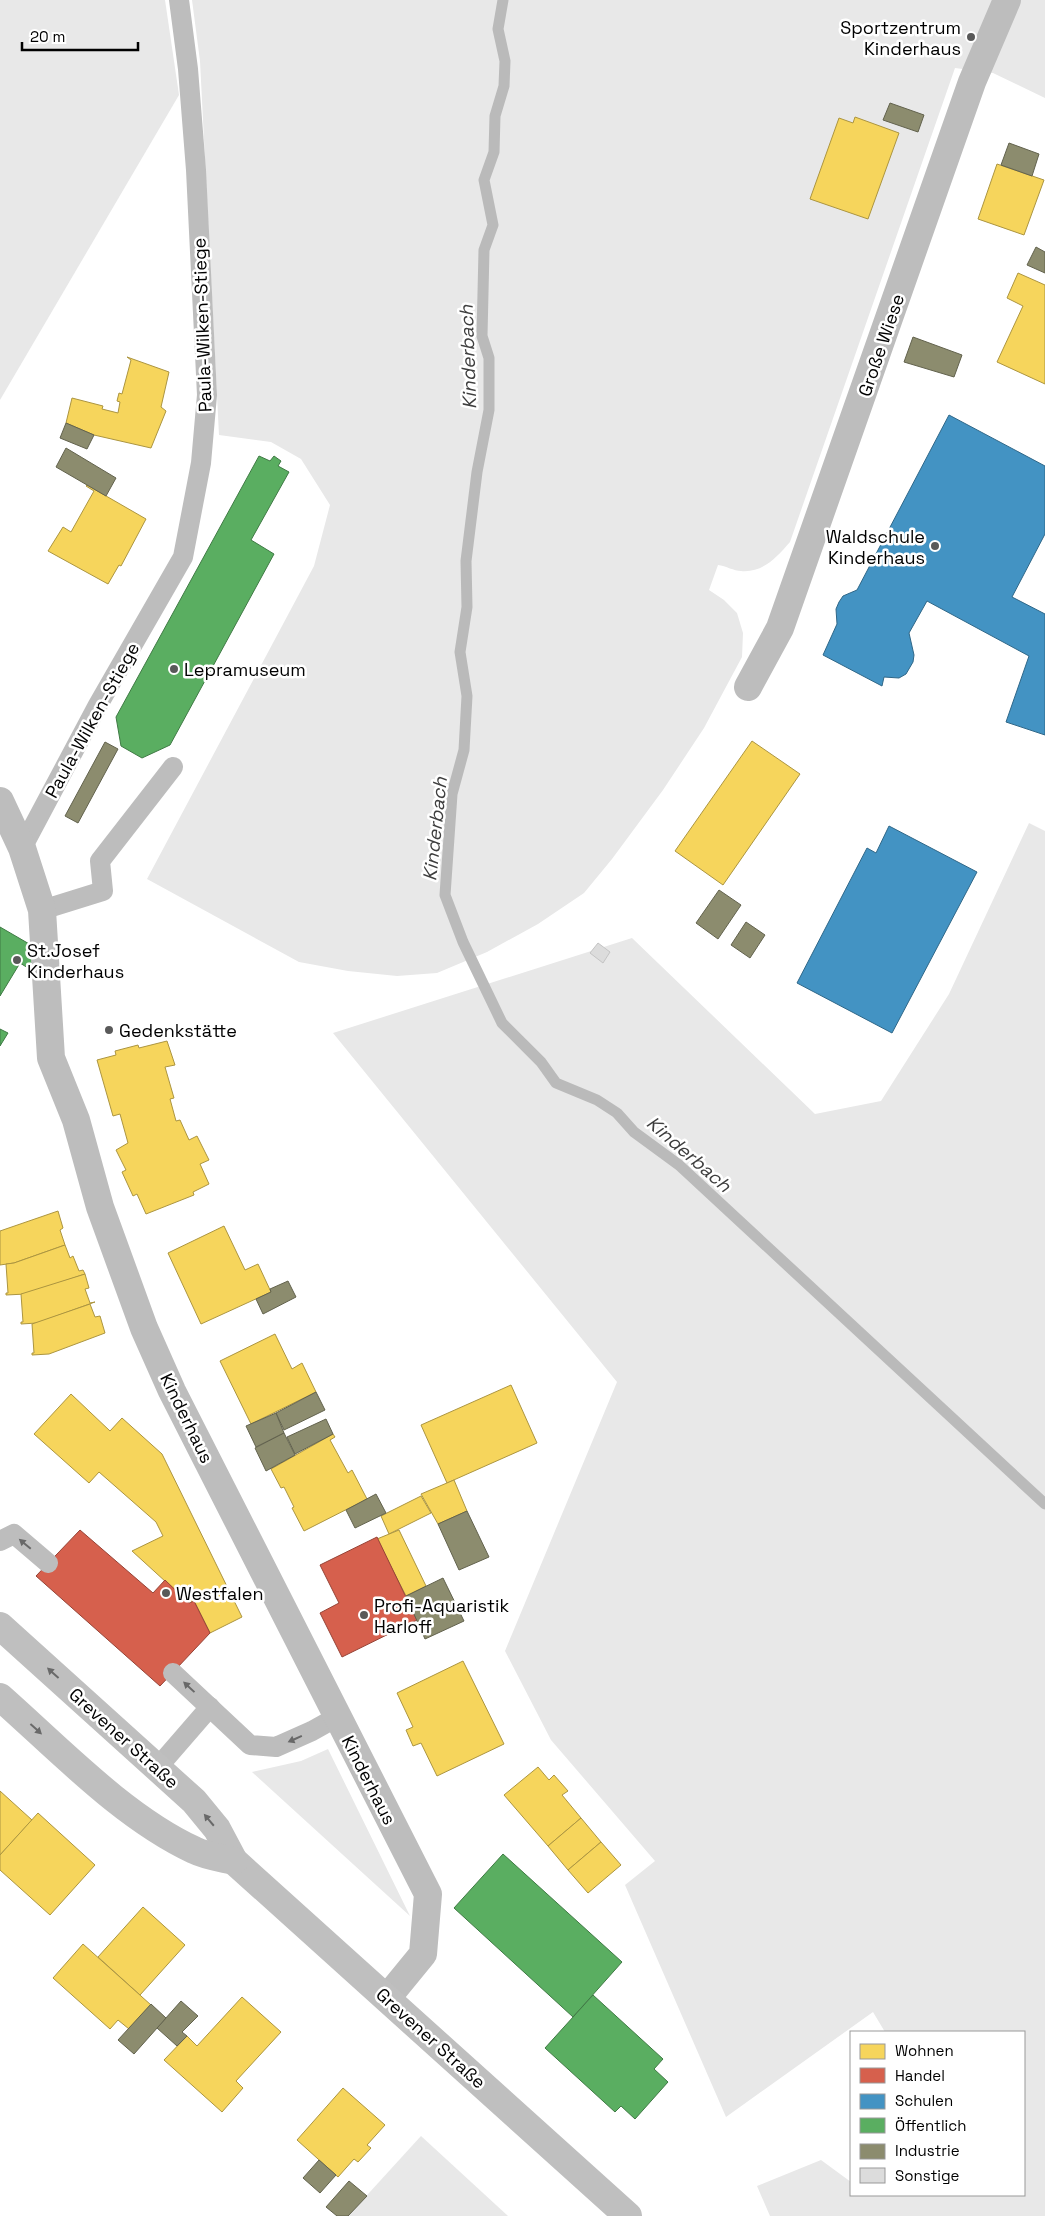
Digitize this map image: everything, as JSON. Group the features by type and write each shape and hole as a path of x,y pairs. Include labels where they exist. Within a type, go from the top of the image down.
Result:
{"main road":[{"name":"Grevener Straße","path":"0,1626 194,1801 217,1829 234,1862 387,1998 625,2215"},
{"name":"Grevener Straße","path":"0,1696 123,1806 154,1828 196,1851 234,1862"}],"street":[{"name":"Große Wiese","path":"748,688 780,628 972,82 1007,0"},
{"name":"Kinderhaus","path":"0,801 22,848 42,910 51,1058 76,1120 100,1207 144,1328 177,1400 428,1894 423,1954 387,1998"}],"lane":[{"name":"Paula-Wilken-Stiege","path":"22,848 98,705 183,557 201,463 207,395 195,161 188,69 179,0"},
{"path":"42,910 103,891 100,861 173,767"},
{"path":"0,1541 14,1534 48,1563"},
{"path":"173,1673 250,1745 276,1747 312,1731 337,1717"},
{"path":"158,1767 210,1706"}],"shaded area":[{"path":"0,0 165,0 179,95 0,400"},
{"path":"192,0 1045,0 1045,98 993,73 955,68 790,542 775,558 763,567 749,571 738,571 718,565 709,590 724,600 737,613 743,633 742,657 704,728 663,790 612,859 584,893 538,924 487,952 437,973 397,976 348,971 299,962 147,879 314,566 330,505 301,459 271,442 219,435 200,61"},
{"path":"1029,823 1045,831 1045,2216 770,2216 757,2186 821,2160 850,2181 850,2196 1025,2196 1025,2031 884,2031 873,2012 726,2117 625,1885 655,1861 551,1740 505,1651 617,1382 333,1033 632,938 815,1114 881,1101 949,994"},
{"path":"328,1749 410,1916 252,1772 301,1761"},
{"path":"421,2136 508,2216 348,2216"}],"building: Wohnen":[{"path":"855,117 899,133 868,219 810,199 839,118 853,123"},
{"path":"997,164 1044,180 1024,235 978,219"},
{"path":"1018,273 1045,285 1045,384 997,362 1023,306 1007,298"},
{"path":"127,357 169,372 161,407 166,411 151,448 94,435 66,423 72,398 103,406 102,409 118,413 120,402 117,401 119,393 122,394 131,360"},
{"path":"87,485 146,519 121,566 119,565 108,584 48,551 63,527 71,532 94,491"},
{"path":"752,741 800,774 723,885 675,851"},
{"path":"167,1041 175,1065 165,1067 174,1098 170,1099 176,1121 180,1120 189,1140 197,1136 209,1160 200,1164 209,1184 193,1192 194,1195 146,1214 137,1194 133,1196 122,1172 126,1170 116,1150 128,1143 120,1114 113,1116 97,1060 116,1055 115,1051 138,1045 139,1048"},
{"path":"58,1211 63,1228 60,1230 65,1245 14,1263 0,1265 0,1231"},
{"path":"224,1226 245,1270 258,1264 271,1292 201,1324 168,1253"},
{"path":"65,1245 70,1258 73,1256 79,1271 83,1270 85,1274 26,1294 6,1295 8,1293 6,1264 14,1263"},
{"path":"85,1274 89,1288 85,1289 90,1303 95,1302 37,1323 21,1324 23,1322 21,1294"},
{"path":"90,1304 95,1317 100,1316 105,1333 49,1354 32,1355 34,1353 32,1324"},
{"path":"275,1334 292,1369 302,1363 316,1392 251,1424 220,1361"},
{"path":"511,1385 537,1443 447,1483 421,1425"},
{"path":"71,1394 110,1431 122,1418 162,1454 242,1617 210,1633 194,1601 189,1603 132,1551 163,1536 156,1522 99,1472 89,1483 34,1434"},
{"path":"333,1434 335,1437 330,1440 348,1473 352,1470 367,1499 304,1531 284,1487 281,1488 271,1469"},
{"path":"454,1480 467,1511 438,1524 421,1494"},
{"path":"421,1496 431,1513 389,1534 381,1516"},
{"path":"399,1530 426,1586 406,1596 377,1539"},
{"path":"463,1661 504,1744 437,1776 421,1743 413,1746 406,1730 413,1727 397,1693"},
{"path":"538,1767 549,1780 554,1775 568,1791 562,1795 581,1818 548,1846 504,1795"},
{"path":"0,1791 32,1820 0,1855"},
{"path":"38,1813 95,1865 50,1915 0,1870 0,1855"},
{"path":"581,1818 601,1842 568,1870 548,1846"},
{"path":"601,1842 621,1865 588,1893 568,1870"},
{"path":"143,1907 185,1945 140,1995 98,1957"},
{"path":"83,1944 151,2005 129,2029 118,2020 110,2029 53,1978"},
{"path":"242,1997 281,2032 236,2081 243,2088 222,2112 164,2060 187,2036 197,2046"},
{"path":"343,2088 385,2125 367,2145 371,2148 358,2162 354,2159 338,2177 297,2140"}],"building: Handel":[{"path":"80,1530 153,1593 165,1580 189,1603 194,1601 210,1633 160,1686 36,1576"},
{"path":"377,1537 417,1620 342,1657 320,1613 339,1603 320,1565"}],"building: Schulen":[{"path":"949,415 1045,466 1045,534 1012,597 1045,614 1045,735 1006,722 1029,656 927,601 909,633 914,655 913,662 906,674 899,678 884,677 882,686 823,655 837,624 836,609 839,602 843,596 857,590"},
{"path":"889,826 977,872 892,1033 797,983 867,848 876,853"}],"building: Öffentlich":[{"path":"259,456 270,461 274,456 281,461 278,466 289,472 251,540 274,554 170,745 142,758 121,746 116,717"},
{"name":"St.Josef Kinderhaus","path":"0,927 31,945 27,952 35,957 28,968 20,963 0,996"},
{"path":"0,1029 8,1033 0,1046"},
{"path":"503,1854 622,1962 573,2017 454,1908"},
{"path":"593,1995 663,2059 654,2069 668,2082 635,2119 621,2106 615,2112 545,2048"}],"building: Industrie":[{"path":"890,103 924,115 918,132 883,120"},
{"path":"1009,143 1039,154 1032,176 1001,165"},
{"path":"1036,247 1045,252 1045,273 1027,265"},
{"path":"913,337 962,355 954,377 904,362"},
{"path":"66,423 94,435 87,449 60,438"},
{"path":"66,448 116,478 106,496 56,467"},
{"path":"105,742 118,749 78,823 65,816"},
{"path":"719,890 741,905 718,939 696,923"},
{"path":"746,922 765,935 750,958 731,945"},
{"path":"288,1281 296,1297 263,1314 256,1299 271,1292 270,1289"},
{"path":"316,1392 325,1410 284,1430 276,1413"},
{"path":"276,1413 284,1433 256,1447 246,1426"},
{"path":"326,1419 333,1434 295,1454 287,1437"},
{"path":"284,1433 295,1455 266,1471 255,1448"},
{"path":"376,1494 386,1513 355,1528 346,1510"},
{"path":"467,1511 489,1557 459,1570 438,1524"},
{"path":"443,1578 464,1621 425,1639 406,1596"},
{"path":"181,2001 198,2016 182,2032 187,2036 177,2046 157,2028"},
{"path":"151,2004 166,2018 134,2054 118,2040"},
{"path":"319,2160 336,2175 320,2193 303,2178"},
{"path":"349,2181 367,2196 348,2216 337,2216 326,2207"}],"building: Sonstige":[{"path":"598,943 610,952 603,963 590,953"}],"waterway":[{"name":"Kinderbach","path":"503,0 498,29 505,61 504,86 495,116 494,152 484,180 493,225 484,250 482,336 489,358 489,410 477,472 466,561 467,607 460,652 467,696 464,750 452,794 445,895 463,942 502,1023 541,1062 556,1083 597,1100 617,1113 634,1132 679,1165 1045,1504"}],"place":[{"name":"Sportzentrum Kinderhaus","path":"971,37"},
{"name":"Waldschule Kinderhaus","path":"935,546"},
{"name":"Lepramuseum","path":"174,669"},
{"name":"St.Josef Kinderhaus","path":"17,960"},
{"name":"Gedenkstätte","path":"109,1030"},
{"name":"Westfalen","path":"166,1593"},
{"name":"Profi-Aquaristik Harloff","path":"364,1615"}]}
